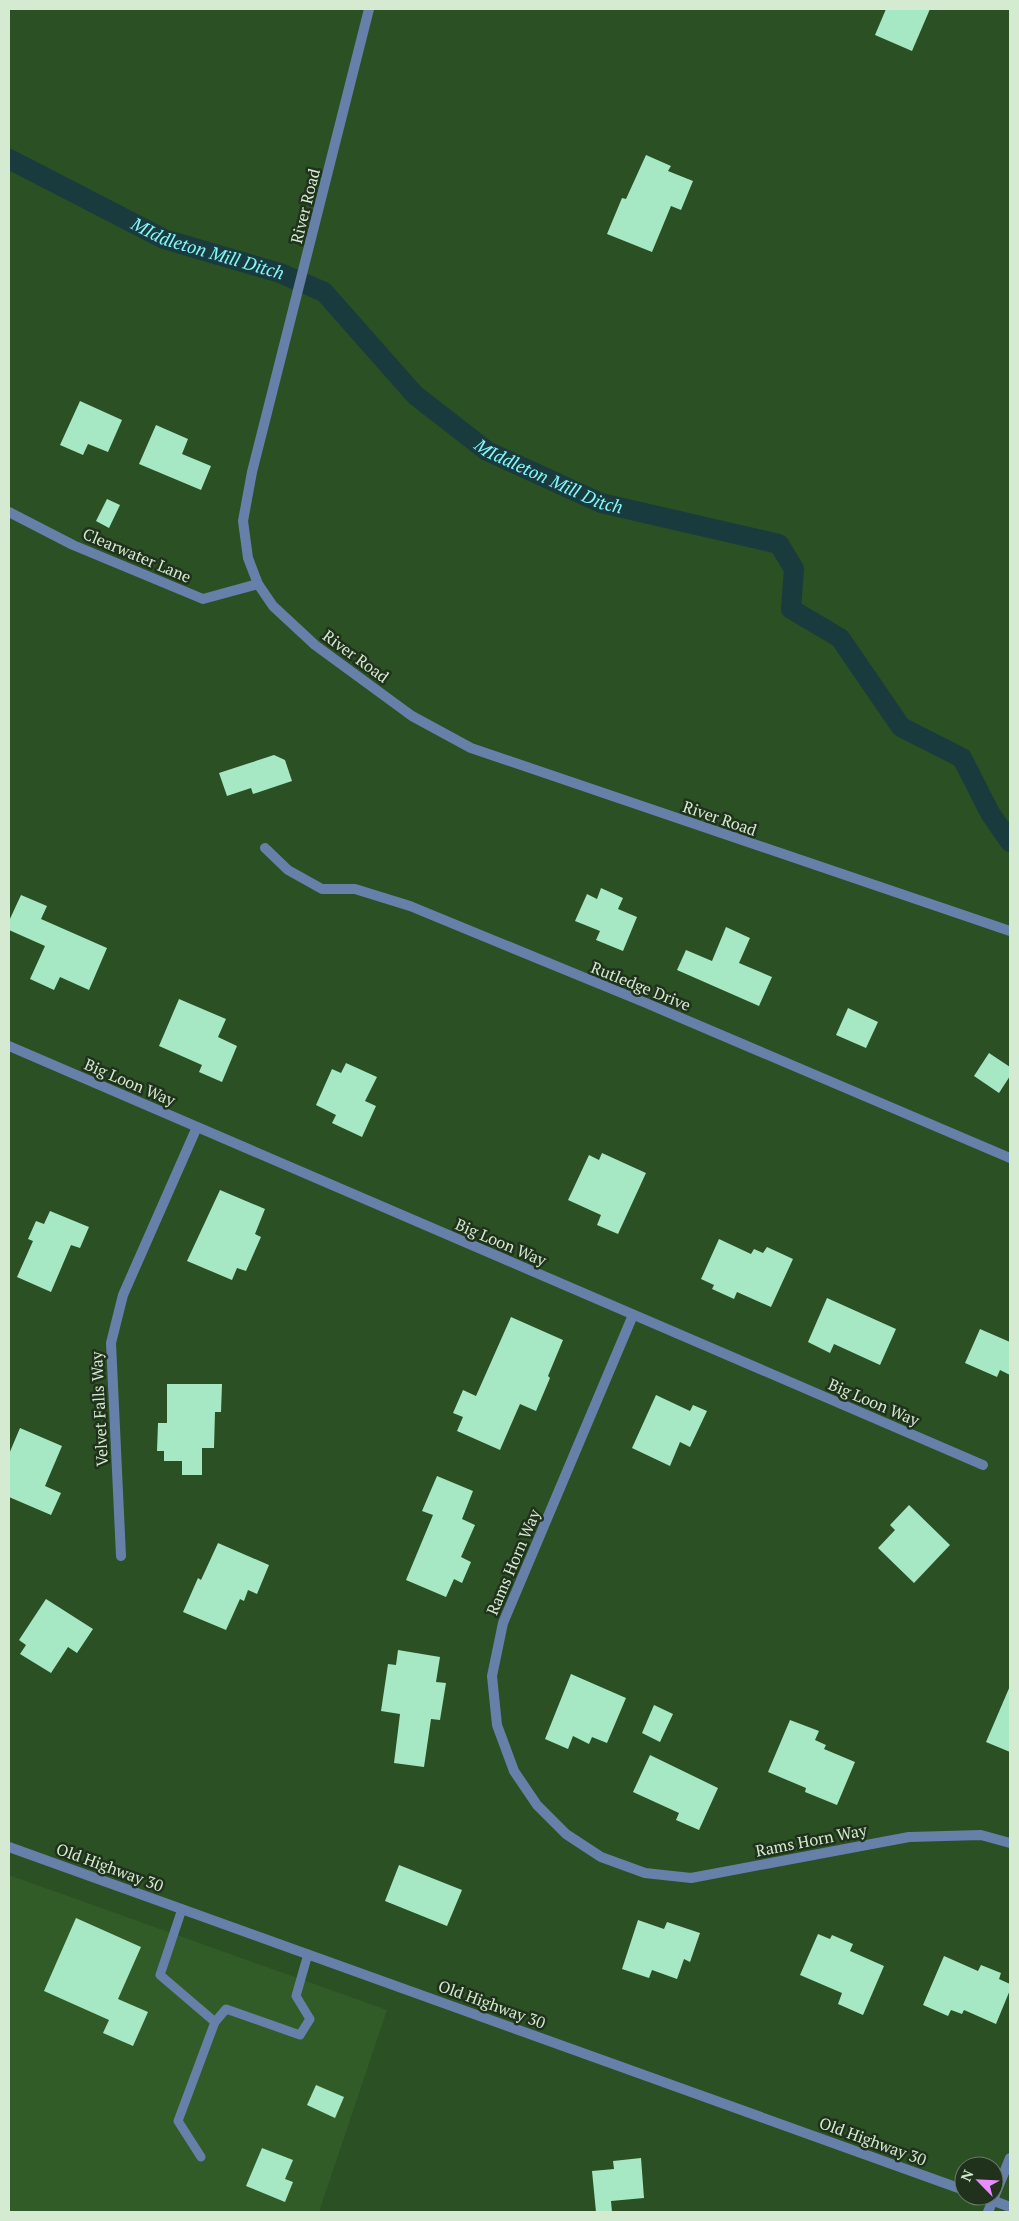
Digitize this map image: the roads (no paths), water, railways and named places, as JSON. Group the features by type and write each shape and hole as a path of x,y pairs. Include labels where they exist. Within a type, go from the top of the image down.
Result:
{"street":[{"name":"River Road","path":"369,9 252,472 243,521 248,558 258,584 273,606 314,645 412,716 471,748 1010,931"},
{"name":"Clearwater Lane","path":"9,512 72,545 203,599 258,584"},
{"name":"Rutledge Drive","path":"265,848 288,870 322,890 356,889 410,906 646,1003 1010,1158"},
{"name":"Big Loon Way","path":"9,1046 983,1465"},
{"name":"Velvet Falls Way","path":"121,1556 111,1343 123,1295 197,1127"},
{"name":"Rams Horn Way","path":"633,1316 503,1622 492,1676 497,1725 514,1771 537,1806 566,1834 601,1858 645,1873 691,1878 910,1837 981,1835 1010,1842"},
{"name":"Old Highway 30","path":"9,1847 954,2186"},
{"path":"1004,2172 1010,2158"}],"lane":[{"path":"182,1909 160,1975 215,2022"},
{"path":"201,2157 178,2121 215,2022 226,2009 300,2035 310,2019 296,1996 308,1954"}],"waterway":[{"name":"MIddleton Mill Ditch","path":"9,159 164,239 280,273 324,292 415,395 487,451 601,503 779,544 794,569 791,609 840,638 901,727 962,758 990,813 1010,842"}]}
